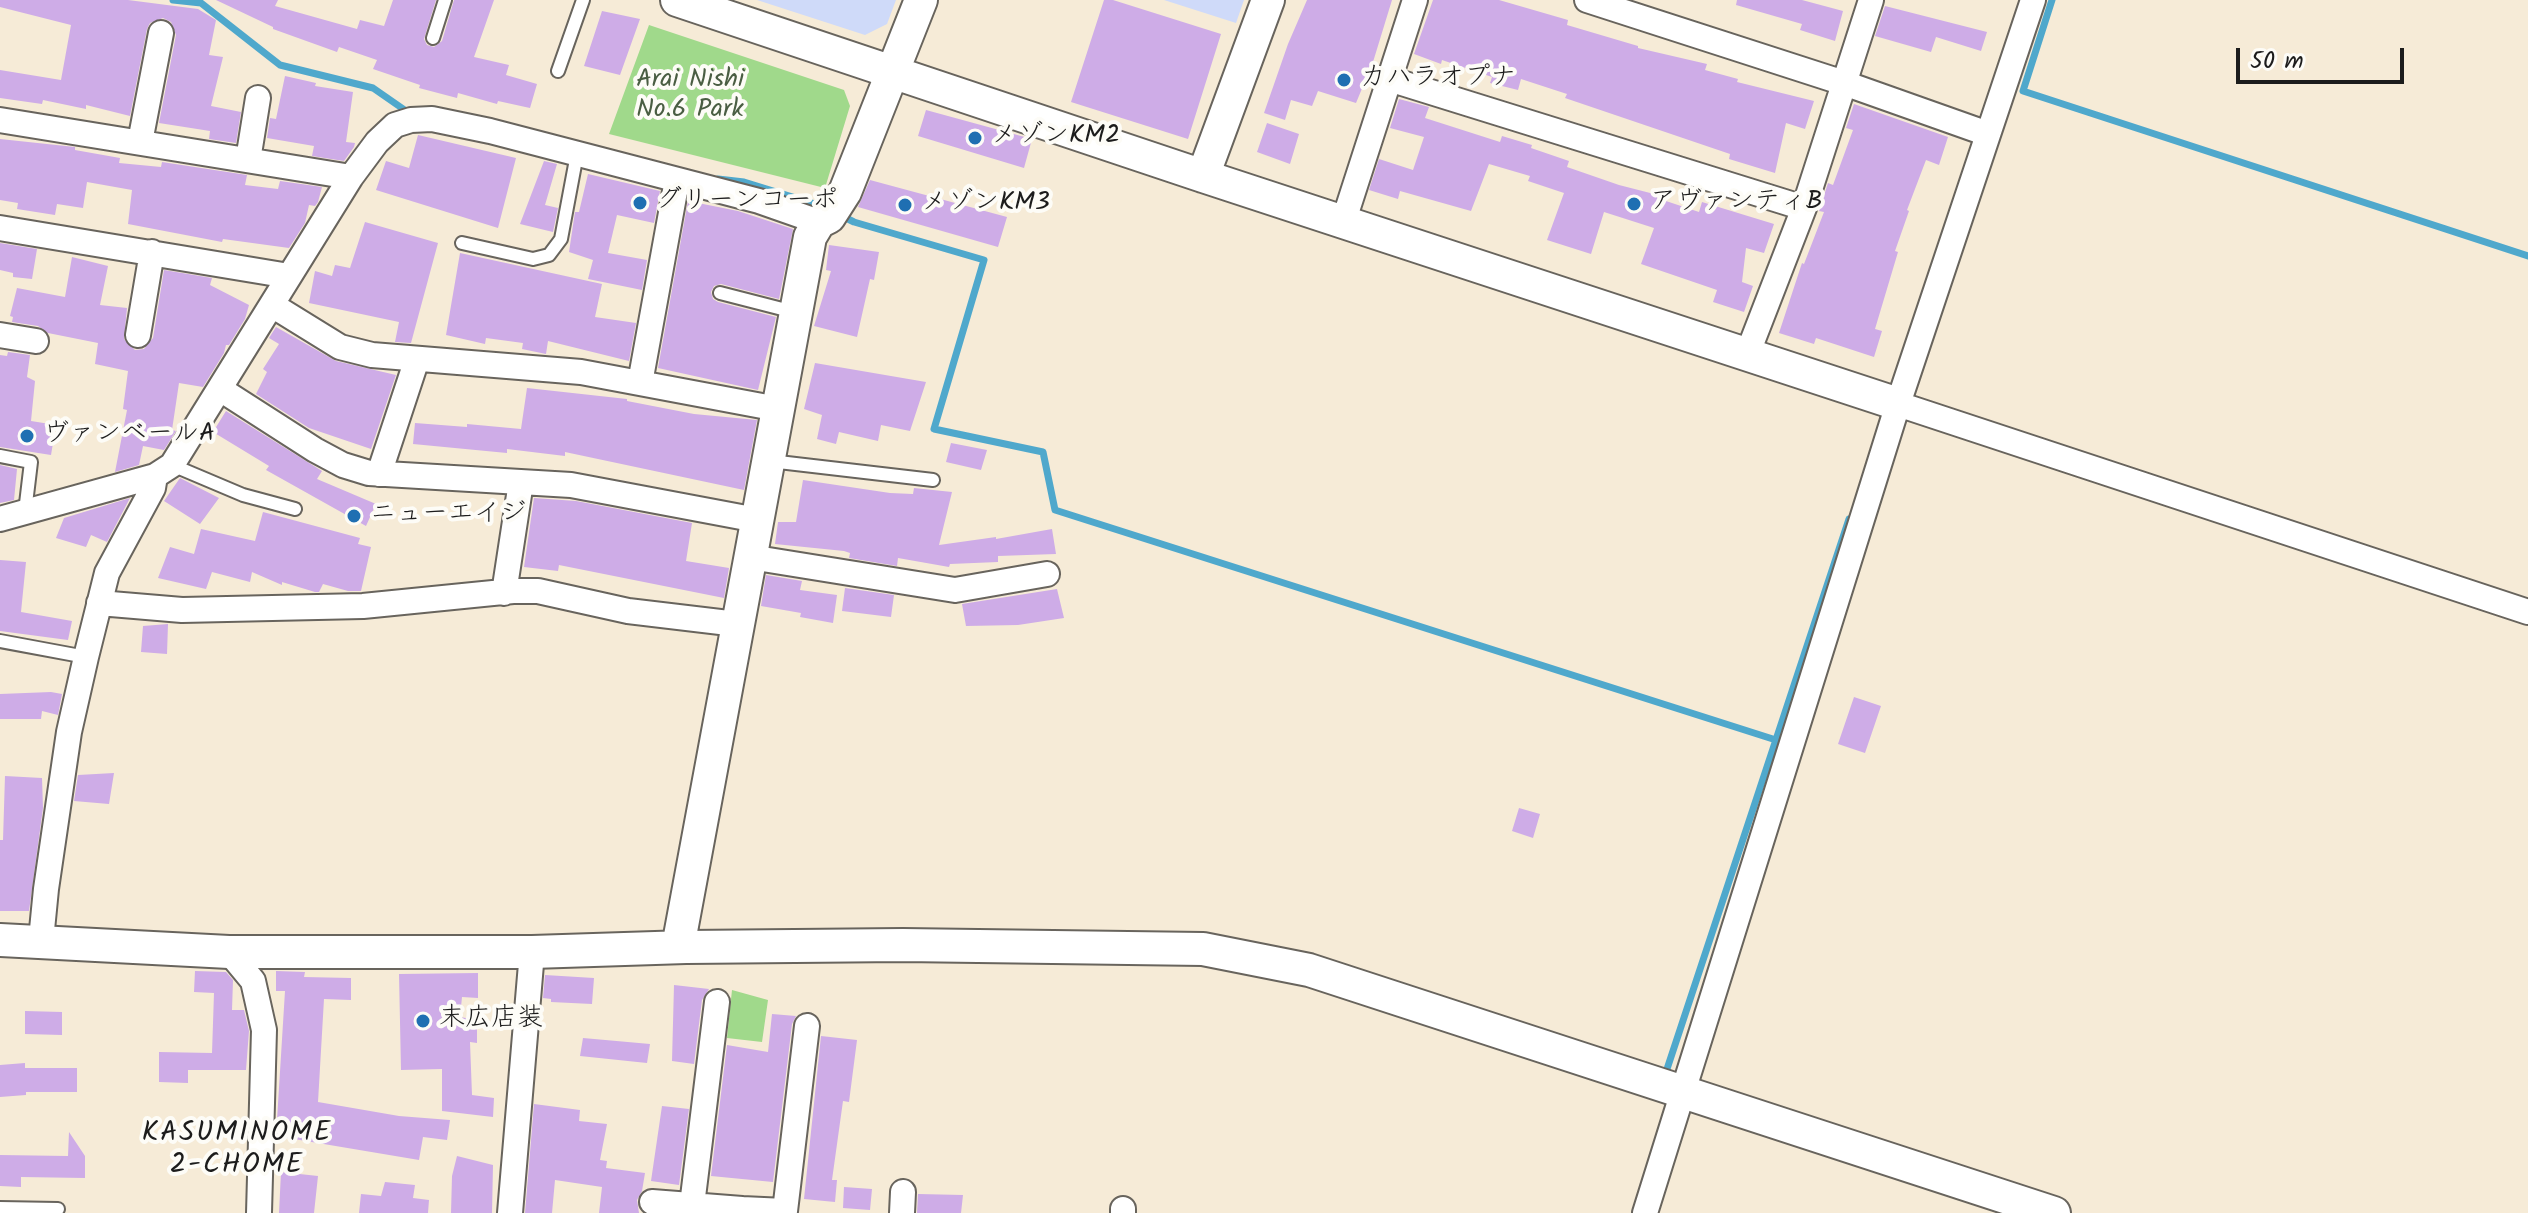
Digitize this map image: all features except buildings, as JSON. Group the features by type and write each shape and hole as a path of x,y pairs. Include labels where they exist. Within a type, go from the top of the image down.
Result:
{"street":[{"path":"677,0 1343,223 2528,612"},
{"path":"678,947 810,237 829,214 894,72 921,0"},
{"path":"1203,176 1268,0"},
{"path":"1343,223 1415,0"},
{"path":"1587,0 1844,83 1988,134"},
{"path":"1747,355 1804,208 1871,0"},
{"path":"1645,1213 1898,404 2033,0"},
{"path":"140,142 161,33"},
{"path":"1389,79 1804,208"},
{"path":"248,160 258,97"},
{"path":"41,940 69,732 107,573 163,470 220,389 351,177 377,142 395,125 432,119 759,201 829,214"},
{"path":"0,120 351,177"},
{"path":"640,383 677,180"},
{"path":"0,228 289,276"},
{"path":"138,335 152,252"},
{"path":"272,305 340,347 372,355 581,372 778,409"},
{"path":"0,335 36,341"},
{"path":"379,474 417,359"},
{"path":"220,389 334,460 369,473 595,488 757,520"},
{"path":"0,519 163,470"},
{"path":"504,593 521,482"},
{"path":"750,557 955,590 1047,574"},
{"path":"99,603 182,610 363,606 538,591 628,611 737,624"},
{"path":"0,940 229,952 532,952 903,945 1203,949 1309,970 2054,1213"},
{"path":"229,952 253,981 264,1030 259,1213"},
{"path":"510,1213 532,952"},
{"path":"692,1205 717,1002"},
{"path":"652,1202 743,1211 785,1211 807,1026"}],"lane":[{"path":"433,38 445,0"},
{"path":"558,71 583,0"},
{"path":"462,243 533,259 549,255 561,239 577,154"},
{"path":"720,293 796,313"},
{"path":"0,456 31,462 25,512"},
{"path":"768,460 933,480"},
{"path":"163,470 295,509"},
{"path":"0,641 86,657"},
{"path":"0,1208 58,1209"}],"shaded area":[{"path":"757,0 896,0 887,24 865,35"},
{"path":"1164,0 1244,0 1236,23"}],"green space":[{"name":"Arai Nishi No.6 Park","path":"649,25 844,90 850,106 825,188 609,134"},
{"path":"732,990 768,1000 762,1042 727,1038"}],"waterway":[{"path":"173,0 201,3 280,65 373,88 409,113"},
{"path":"2052,0 2023,91 2528,256"},
{"path":"718,179 744,182 825,207"},
{"path":"840,215 854,222 984,260 934,429 1043,452 1055,510 1776,740"},
{"path":"1667,1069 1849,519"}],"place":[{"name":"カハラオプナ","path":"1344,80"},
{"name":"メゾンKM2","path":"975,138"},
{"name":"グリーンコーポ","path":"640,203"},
{"name":"アヴァンティB","path":"1634,204"},
{"name":"メゾンKM3","path":"905,205"},
{"name":"ヴァンベールA","path":"27,436"},
{"name":"ニューエイジ","path":"354,516"},
{"name":"末広店装","path":"423,1021"}],"district":[{"name":"KASUMINOME 2-CHOME","path":"237,1151"}]}
